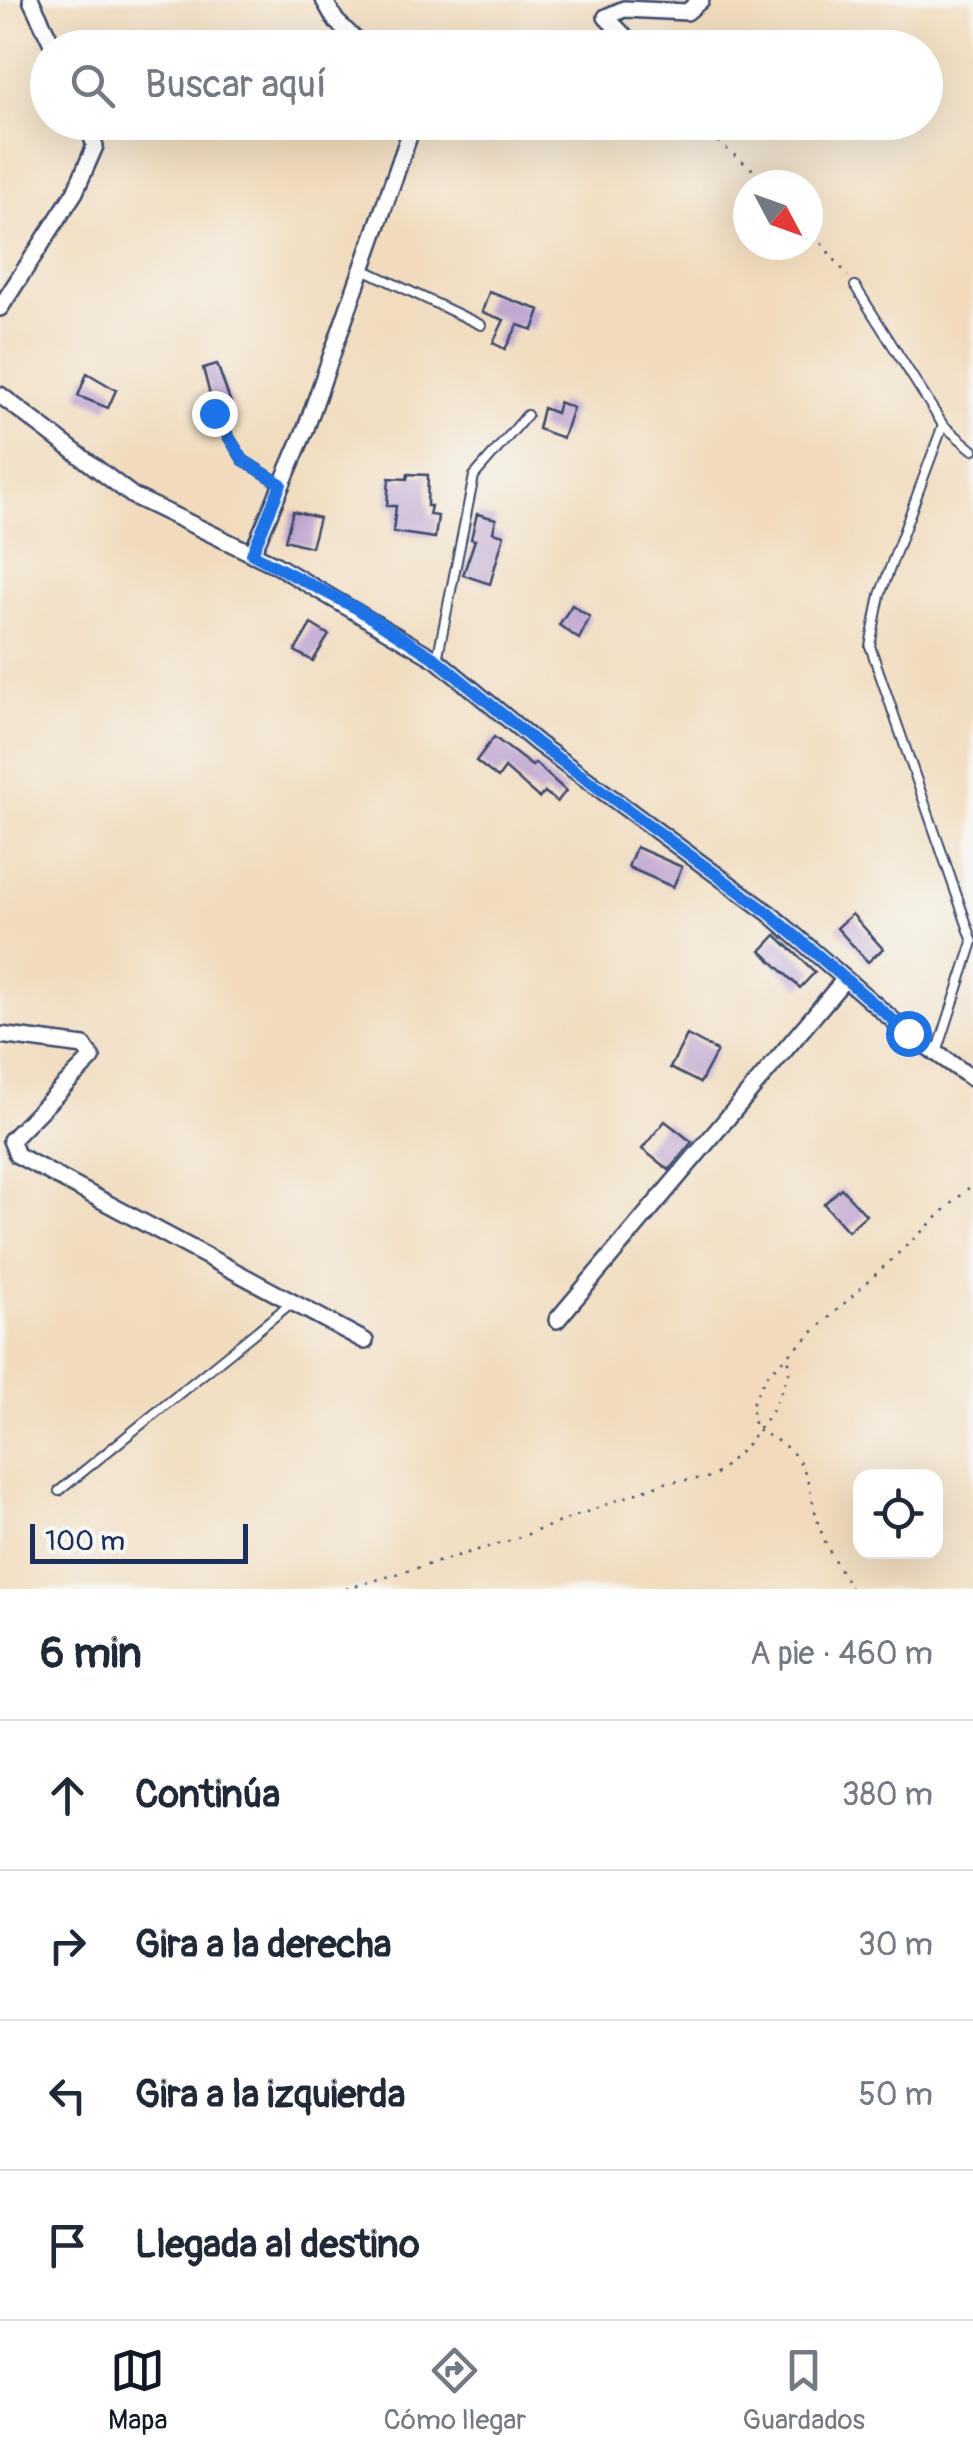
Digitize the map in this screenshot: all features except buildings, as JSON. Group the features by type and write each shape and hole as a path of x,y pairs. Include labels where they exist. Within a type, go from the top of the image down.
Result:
{"street":[{"path":"32,0 46,30"},
{"path":"324,0 345,30"},
{"path":"618,30 606,18 624,9 688,12 702,0"},
{"path":"0,308 75,192 95,146 93,140"},
{"path":"252,554 407,140"},
{"path":"0,396 133,496 356,608 437,660 537,743 770,914 844,980 973,1079"},
{"path":"557,1320 844,980"},
{"path":"0,1036 84,1046 92,1058 10,1140 18,1155 365,1342"}],"lane":[{"path":"361,268 481,325"},
{"path":"855,286 943,425 973,450"},
{"path":"214,413 243,460 281,484"},
{"path":"437,660 474,476 527,415"},
{"path":"937,1053 973,942 870,646 880,596 943,425"},
{"path":"60,1491 290,1304"}],"path":[{"path":"716,140 753,170"},
{"path":"823,246 855,286"},
{"path":"756,1429 751,1406 766,1376 973,1184"},
{"path":"346,1589 515,1539 663,1484 712,1478 746,1446 772,1411 789,1373 789,1356"},
{"path":"756,1429 775,1438 808,1470 823,1536 851,1589"}],"route":[{"path":"214,413 243,460 281,484 252,554 356,608 437,660 537,743 770,914 908,1033"}]}
